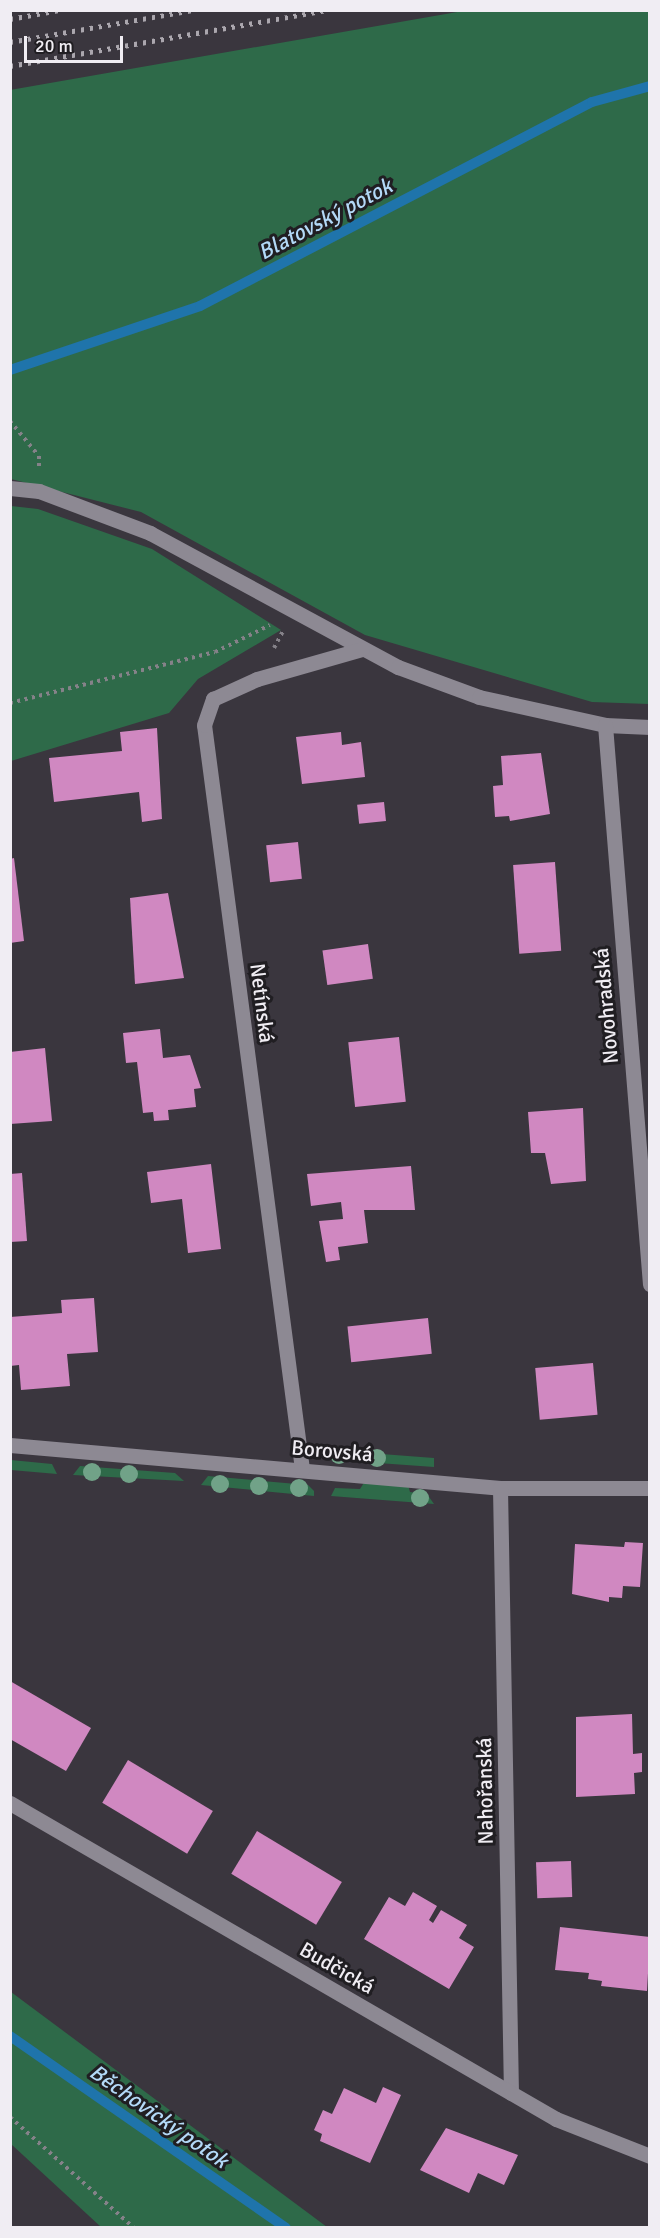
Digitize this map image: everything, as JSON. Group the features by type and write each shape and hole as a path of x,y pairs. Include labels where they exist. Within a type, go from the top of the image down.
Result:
{"street":[{"path":"10,488 39,491 150,533 292,615 362,649 479,697 605,725 650,727"},
{"name":"Netínská","path":"302,1469 204,725 213,699 257,679 362,649"},
{"name":"Novohradská","path":"605,725 650,1284"},
{"name":"Borovská","path":"10,1445 500,1488 650,1488"},
{"name":"Nahořanská","path":"500,1488 512,2093"},
{"name":"Budčická","path":"10,1803 556,2119 650,2156"}],"path":[{"path":"10,421 39,456 39,491"},
{"path":"10,703 215,652 292,615"},
{"path":"10,2117 134,2228"}],"green space":[{"path":"463,11 649,11 649,704 592,702 365,635 141,512 11,479 10,90"},
{"path":"11,506 38,509 152,549 281,630 198,679 169,713 11,761"},
{"path":"316,1449 434,1458 434,1467 336,1460"},
{"path":"11,1460 52,1464 57,1474 11,1470"},
{"path":"80,1466 175,1473 184,1481 73,1475"},
{"path":"208,1476 308,1485 314,1491 314,1496 201,1485"},
{"path":"365,1481 408,1485 410,1492 427,1494 434,1504 331,1496 335,1488 360,1489"},
{"path":"11,1992 327,2227 101,2227 11,2144"}],"building":[{"path":"157,728 162,819 142,822 139,792 54,802 49,758 122,751 120,732"},
{"path":"341,732 342,745 361,742 365,777 302,784 296,737"},
{"path":"541,753 550,814 510,821 509,816 495,817 493,786 503,785 501,756"},
{"path":"384,802 386,821 359,824 357,805"},
{"path":"298,842 302,879 270,882 266,845"},
{"path":"14,858 24,941 10,943 10,859"},
{"path":"555,862 561,951 519,954 513,865"},
{"path":"168,893 184,978 135,984 130,898"},
{"path":"368,944 373,979 327,985 322,950"},
{"path":"160,1029 163,1058 190,1055 201,1088 194,1089 196,1107 168,1110 169,1120 154,1121 153,1112 143,1113 137,1062 126,1063 123,1033"},
{"path":"399,1037 406,1102 355,1107 348,1042"},
{"path":"45,1048 52,1121 10,1124 10,1052"},
{"path":"583,1108 586,1181 551,1184 545,1153 531,1153 528,1112"},
{"path":"211,1164 221,1249 188,1253 182,1199 151,1203 147,1172"},
{"path":"411,1166 415,1210 364,1210 368,1243 338,1247 340,1260 326,1262 319,1221 343,1219 341,1202 311,1206 307,1174"},
{"path":"22,1173 27,1241 10,1242 10,1174"},
{"path":"94,1298 98,1352 67,1354 70,1386 21,1390 19,1365 10,1366 10,1317 62,1313 61,1300"},
{"path":"428,1318 432,1354 351,1362 347,1326"},
{"path":"593,1363 598,1415 540,1420 535,1368"},
{"path":"625,1542 643,1543 640,1587 623,1586 622,1598 609,1597 609,1602 572,1594 575,1544 624,1547"},
{"path":"10,1681 91,1728 66,1771 10,1739"},
{"path":"632,1714 633,1754 642,1753 642,1772 634,1773 635,1794 576,1797 576,1717"},
{"path":"128,1760 213,1811 187,1854 102,1803"},
{"path":"257,1831 342,1882 316,1925 231,1874"},
{"path":"571,1861 572,1897 537,1898 536,1862"},
{"path":"413,1892 437,1906 429,1920 433,1923 441,1910 467,1925 459,1938 474,1947 449,1989 364,1939 389,1897 405,1906"},
{"path":"560,1927 650,1937 647,1991 601,1986 602,1981 588,1979 589,1973 555,1970"},
{"path":"383,2087 401,2095 370,2163 320,2141 322,2134 314,2130 323,2110 332,2114 344,2088 376,2103"},
{"path":"446,2128 518,2155 504,2185 478,2173 469,2193 420,2170"}],"waterway":[{"name":"Blatovský potok","path":"10,370 200,306 592,102 650,86"},
{"name":"Běchovický potok","path":"10,2036 286,2228"}],"railway":[{"path":"10,19 59,10"},
{"path":"10,42 194,10"},
{"path":"10,66 328,10"}]}
